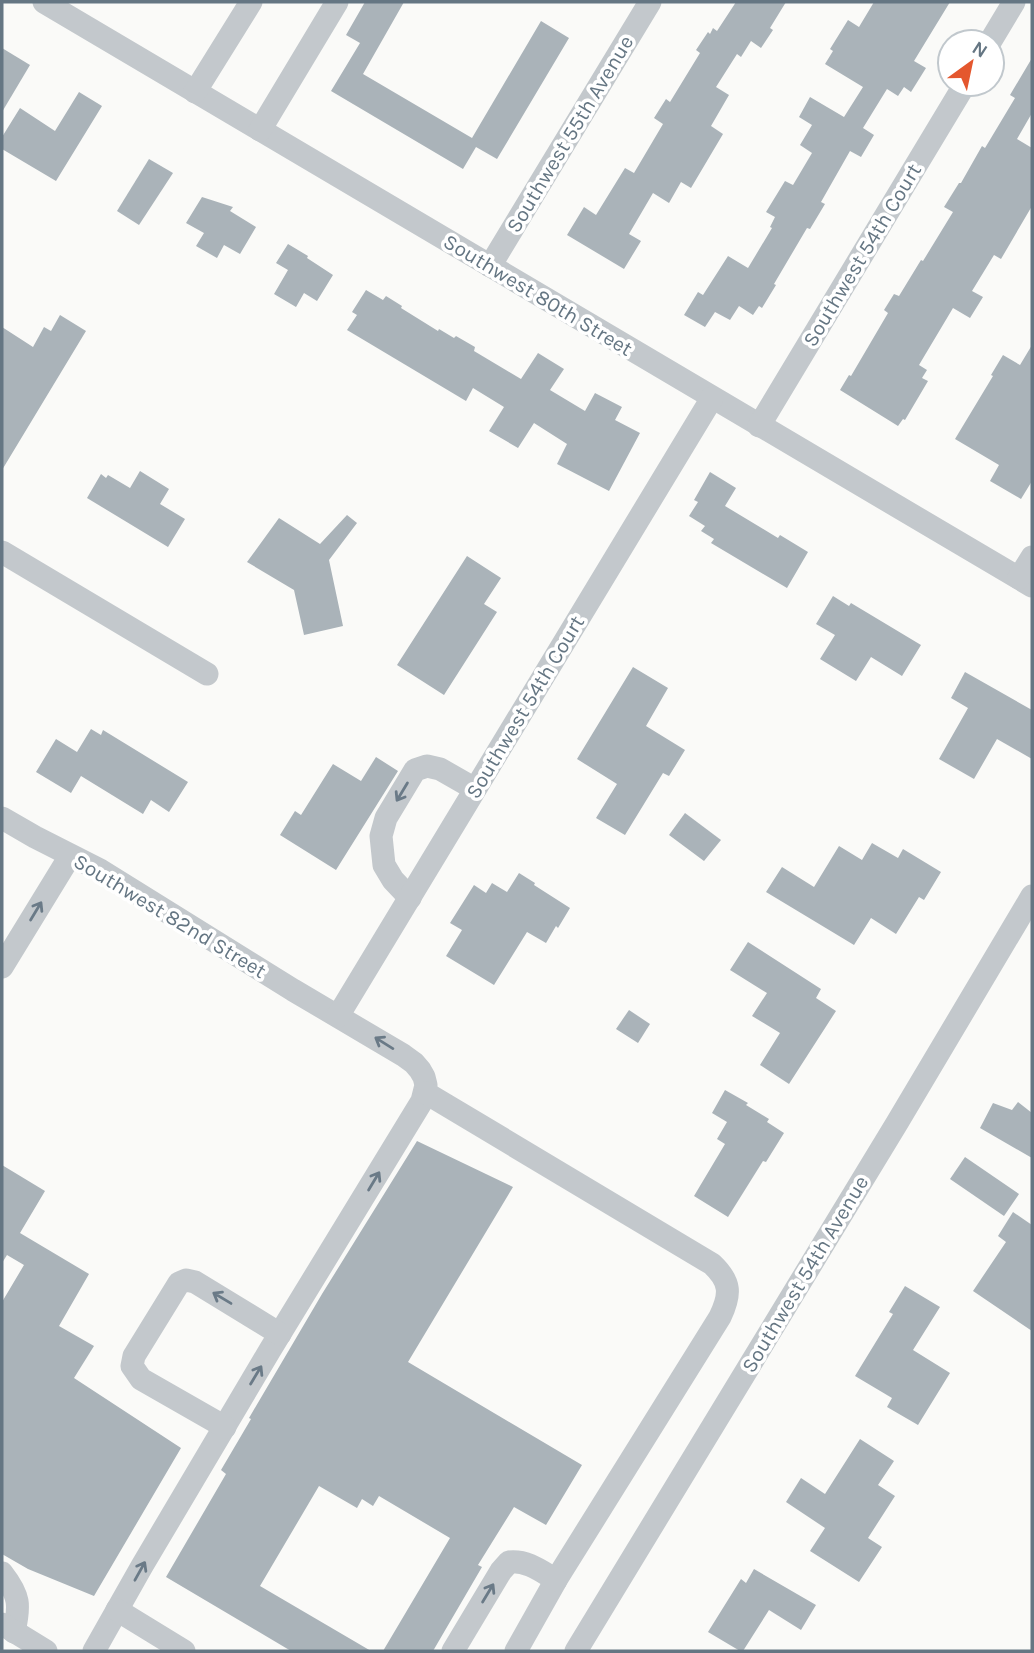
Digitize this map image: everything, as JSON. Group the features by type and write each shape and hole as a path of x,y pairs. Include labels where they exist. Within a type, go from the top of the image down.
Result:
{"street":[{"name":"Southwest 80th Street","path":"44,2 1026,582"},
{"path":"195,92 251,2"},
{"path":"260,131 337,2"},
{"name":"Southwest 55th Avenue","path":"490,266 650,2"},
{"path":"998,28 1014,2"},
{"name":"Southwest 54th Court","path":"759,426 957,98"},
{"name":"Southwest 54th Court","path":"338,1016 712,398"},
{"path":"2,552 207,674"},
{"path":"1026,582 1032,557"},
{"path":"410,898 384,866 381,836 386,818 415,770 427,766 440,769 475,789"},
{"name":"Southwest 82nd Street","path":"2,818 100,870 414,1063 424,1077 426,1093"},
{"path":"2,967 70,856"},
{"name":"Southwest 54th Avenue","path":"576,1651 1032,896"},
{"path":"94,1651 280,1334 426,1093 712,1264 727,1284 726,1306 720,1317 556,1580 516,1651"},
{"path":"225,1427 141,1379 132,1366 134,1356 179,1283 186,1280 194,1282 280,1334"},
{"path":"453,1651 509,1562 519,1561 533,1566 556,1580"},
{"path":"2,1573 14,1588 19,1610 8,1628 46,1651"},
{"path":"117,1611 184,1651"}],"building":[{"path":"365,2 404,2 363,74 472,138 541,21 569,38 497,159 476,147 463,169 331,91 360,43 346,35"},
{"path":"736,2 786,2 761,48 751,41 741,57 737,54 716,87 729,95 711,126 723,134 691,188 681,182 669,203 653,193 629,234 641,241 624,269 567,235 584,207 596,215 625,168 634,173 663,124 654,118 666,99 670,102 700,53 696,50 708,32 710,34 713,28 717,31"},
{"path":"874,2 950,2 914,61 926,68 911,92 904,87 898,96 887,89 863,128 874,135 861,157 850,151 821,202 825,204 810,229 807,228 762,308 759,306 753,315 739,306 730,320 715,312 705,327 684,315 698,292 703,295 728,256 748,268 772,228 770,227 775,217 766,212 785,181 793,185 812,153 800,145 812,125 799,117 810,97 844,117 863,87 825,64 833,51 830,49 848,20 859,27"},
{"path":"2,48 30,65 2,112"},
{"path":"1032,58 1032,113 1017,139 1032,148 1032,206 1001,259 994,255 972,291 983,297 970,318 953,308 919,365 927,370 922,378 928,381 905,420 898,426 840,390 888,313 884,310 894,294 899,296 953,212 944,207 982,146 985,148 1015,98 1010,95"},
{"path":"79,92 102,106 56,181 2,149 2,137 20,108 55,131"},
{"path":"149,159 173,173 139,225 117,211"},
{"path":"202,197 233,207 230,211 256,227 240,254 224,245 217,258 196,246 204,233 186,223"},
{"path":"288,244 333,275 317,301 304,293 296,307 274,294 288,270 276,263"},
{"path":"366,290 383,300 386,296 438,331 439,329 454,338 456,336 475,347 474,351 521,379 538,353 564,369 550,390 585,411 595,393 622,407 615,420 640,433 609,491 557,464 567,444 534,423 518,448 489,431 504,407 473,388 466,401 347,330 357,315 352,312"},
{"path":"60,315 86,331 2,470 2,327 33,347 44,327 51,331"},
{"path":"1032,345 1032,481 1021,499 990,481 999,465 955,439 1003,355 1020,365"},
{"path":"140,471 169,489 160,504 185,519 168,547 87,498 101,474 106,478 108,475 130,488"},
{"path":"710,472 736,488 725,506 778,538 780,535 808,552 787,588 711,543 714,539 701,531 705,526 689,516 698,502 694,500"},
{"path":"347,515 357,523 329,560 343,626 304,635 294,590 247,562 279,518 320,544"},
{"path":"467,556 501,578 484,604 497,612 444,695 397,665"},
{"path":"833,596 849,606 851,603 921,645 902,676 871,657 856,681 820,659 835,635 816,624"},
{"path":"633,667 668,688 646,726 685,750 669,776 663,773 625,835 596,818 617,784 577,759"},
{"path":"965,672 1032,710 1032,759 997,739 974,779 939,759 968,708 951,698"},
{"path":"91,729 101,735 103,730 188,782 169,812 151,800 143,814 81,776 71,793 36,772 56,739 77,752"},
{"path":"376,757 398,771 336,870 280,835 295,811 301,815 333,764 361,781"},
{"path":"685,813 721,840 704,861 669,835"},
{"path":"872,843 898,858 903,849 941,872 924,900 919,897 896,934 871,918 854,945 766,892 782,867 814,887 839,846 862,860"},
{"path":"519,873 570,908 546,943 527,932 494,985 446,956 462,930 450,923 474,885 486,893 492,883 507,892"},
{"path":"748,942 821,989 816,998 836,1011 789,1084 760,1065 780,1033 752,1016 767,993 730,970"},
{"path":"629,1010 650,1024 638,1043 616,1029"},
{"path":"725,1090 748,1103 746,1105 769,1119 767,1122 784,1133 728,1217 694,1196 725,1144 717,1139 727,1122 712,1113"},
{"path":"1018,1102 1032,1113 1032,1158 980,1128 993,1103 1012,1110"},
{"path":"417,1141 513,1187 408,1362 582,1465 546,1525 514,1507 478,1565 482,1567 433,1651 383,1651 450,1538 379,1496 373,1506 362,1499 357,1508 319,1486 260,1586 371,1651 291,1651 166,1577 226,1474 221,1470 251,1419 249,1418"},
{"path":"965,1157 1019,1194 1004,1216 950,1179"},
{"path":"2,1165 45,1191 20,1233 89,1274 59,1326 94,1346 74,1378 181,1448 94,1596 28,1569 2,1554 2,1302 24,1265 7,1255 2,1263"},
{"path":"1013,1212 1032,1225 1032,1331 973,1291 1006,1242 998,1236"},
{"path":"905,1286 940,1307 913,1350 950,1373 918,1425 887,1407 892,1398 855,1376 893,1314 889,1312"},
{"path":"860,1439 894,1461 878,1485 895,1496 868,1538 882,1547 859,1582 810,1551 825,1528 786,1502 801,1478 825,1494"},
{"path":"754,1569 816,1605 801,1630 769,1610 743,1651 740,1651 708,1632 741,1579 746,1583"}]}
